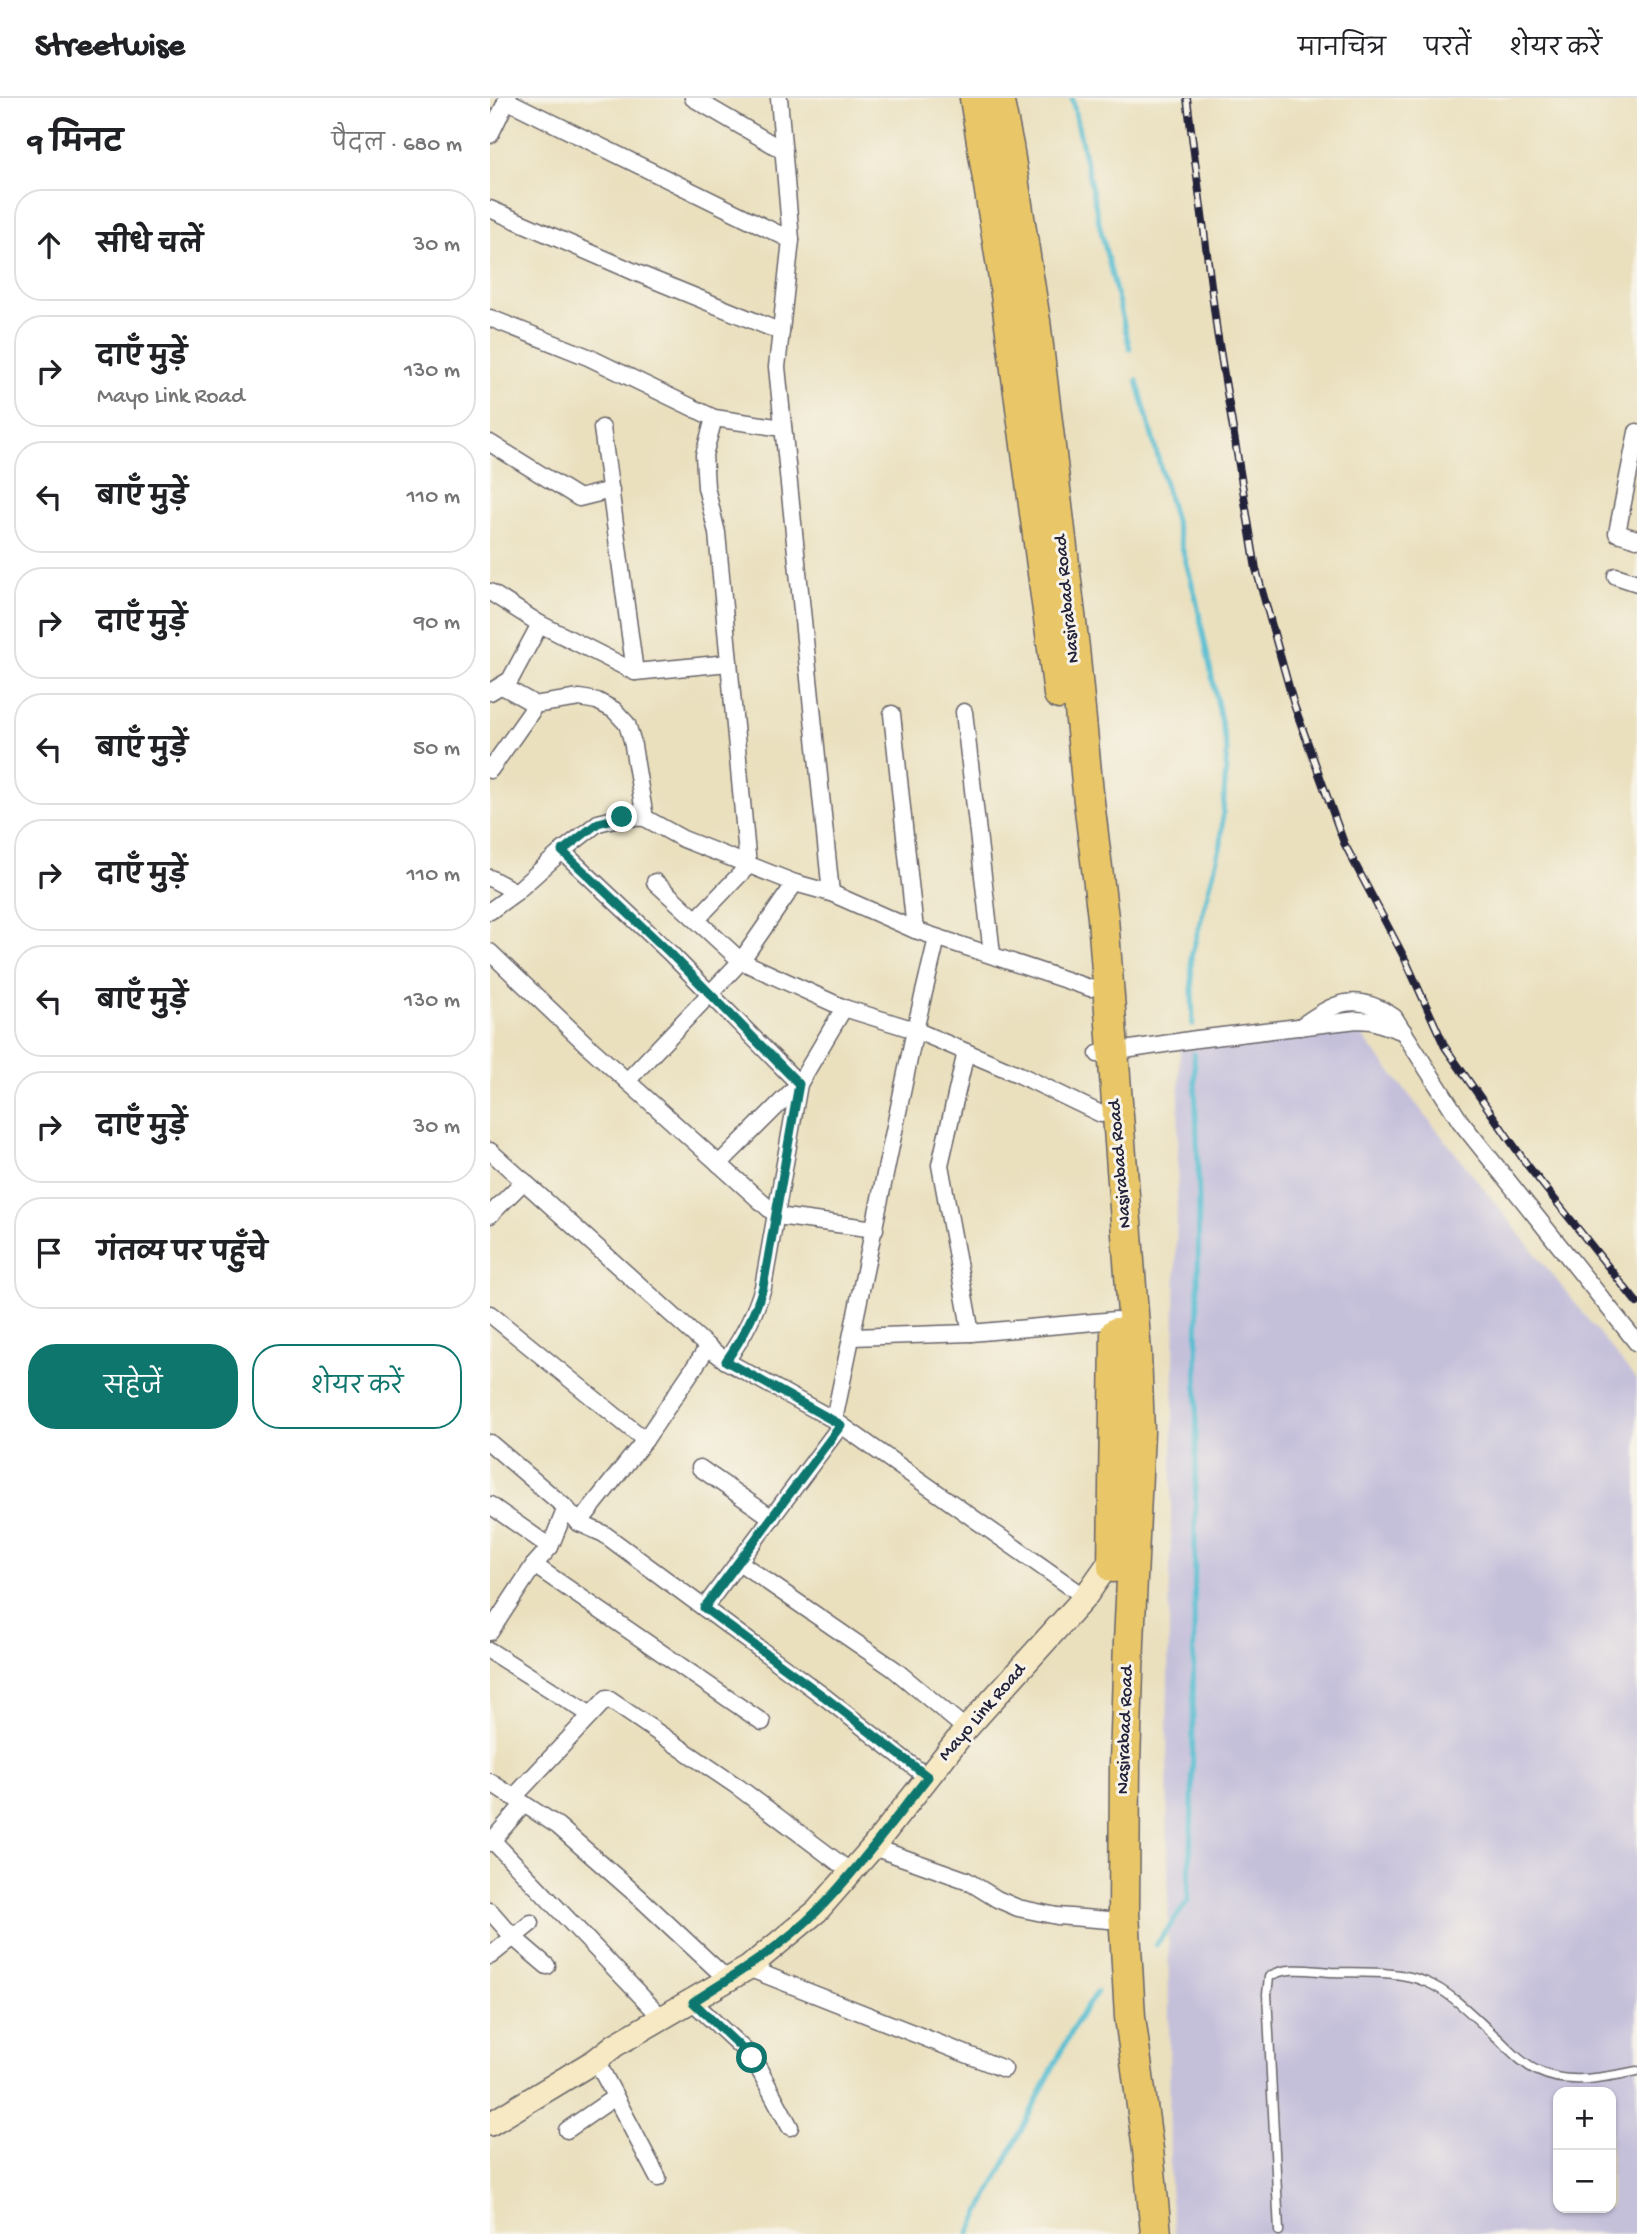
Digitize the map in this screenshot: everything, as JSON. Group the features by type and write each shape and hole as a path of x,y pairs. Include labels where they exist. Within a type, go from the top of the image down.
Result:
{"highway":[{"name":"Nasirabad Road","path":"975,98 1004,279 1062,720 1090,988 1105,1054 1137,1380 1139,1432 1109,1646 1108,1920 1137,2234"},
{"name":"Nasirabad Road","path":"998,98 1025,254 1048,420 1103,918 1105,1054 1101,1114 1116,1320 1124,1549 1124,1912 1130,2017 1156,2234"}],"street":[{"path":"693,98 784,150"},
{"path":"779,98 791,240 776,367 831,893"},
{"path":"490,135 507,99 791,240"},
{"path":"490,209 637,273 781,331"},
{"path":"490,318 589,357 714,418 783,428"},
{"path":"697,919 748,866 717,533 706,487 704,455 714,418"},
{"path":"603,428 635,672"},
{"path":"1637,432 1617,533 1637,539"},
{"path":"490,443 579,498 611,490"},
{"path":"1616,576 1637,583"},
{"path":"490,592 540,624 635,672 729,663"},
{"path":"496,689 510,680 540,624"},
{"path":"496,689 533,705"},
{"path":"533,705 580,698 597,701 614,710 627,724 632,740 645,818"},
{"path":"490,770 531,712 533,705"},
{"path":"964,712 992,954"},
{"path":"892,714 915,930"},
{"path":"490,911 598,823 622,817 645,818 682,839 748,866 831,893 915,930 1090,988"},
{"path":"562,851 710,993 799,1084"},
{"path":"490,878 516,892"},
{"path":"654,882 741,961 844,1007 915,1030 1020,1074 1101,1114"},
{"path":"626,1081 741,961 795,883"},
{"path":"704,1608 772,1518 838,1422 852,1337 915,1030 937,938"},
{"path":"490,952 626,1081 777,1216 875,1229"},
{"path":"1105,1054 1197,1039 1300,1027 1336,1004 1365,1002 1378,1007 1394,1017 1460,1121 1637,1343"},
{"path":"719,1164 799,1084 844,1007"},
{"path":"966,1052 940,1165 971,1333"},
{"path":"726,1361 756,1311 763,1287 799,1084"},
{"path":"490,1151 726,1361 838,1422 1085,1597"},
{"path":"490,1215 524,1181"},
{"path":"490,1314 645,1440"},
{"path":"852,1337 971,1333 1116,1320"},
{"path":"579,1523 645,1440 708,1347"},
{"path":"490,1443 566,1508 579,1523 604,1535 826,1698 928,1777"},
{"path":"700,1468 772,1518"},
{"path":"491,1508 550,1547"},
{"path":"490,1632 534,1564 550,1547 566,1508"},
{"name":"Mayo Link Road","path":"490,2124 596,2060 615,2045 748,1968 817,1911 852,1873 966,1730 1085,1597 1124,1549"},
{"path":"739,1562 894,1669 966,1730"},
{"path":"534,1564 762,1722"},
{"path":"490,1651 592,1714"},
{"path":"663,2019 492,1842 519,1801 607,1698 738,1787 852,1873"},
{"path":"490,1782 558,1826 728,1980"},
{"path":"873,1847 967,1880 997,1899 1018,1908 1057,1916 1108,1920"},
{"path":"490,1911 513,1937 547,1966"},
{"path":"492,1950 531,1923"},
{"path":"748,1968 1004,2069"},
{"path":"693,2002 752,2058 790,2127"},
{"path":"596,2060 658,2178"},
{"path":"567,2130 614,2097"}],"lane":[{"path":"1279,2231 1267,1994 1269,1977 1276,1972 1295,1970 1396,1975 1424,1980 1443,1991 1537,2071 1555,2078 1575,2079 1637,2071"}],"shaded area":[{"path":"1359,1032 1637,1381 1637,2234 1174,2234 1170,2188 1167,1729 1180,1043"}],"waterway":[{"path":"1072,98 1130,349"},
{"path":"1137,380 1196,599 1227,750 1221,844 1191,957 1193,1025"},
{"path":"1156,1945 1188,1901 1192,1806 1199,1197 1194,1054"},
{"path":"969,2234 1076,2022 1097,1992"}],"railway":[{"path":"1187,98 1217,332 1256,569 1294,705 1344,843 1405,959 1445,1047 1528,1166 1637,1303"}],"route":[{"path":"622,817 598,823 562,851 669,952 799,1084 763,1287 756,1311 744,1335 726,1361 841,1425 704,1608 928,1777 852,1873 817,1911 748,1968 693,2002 752,2058"}]}
